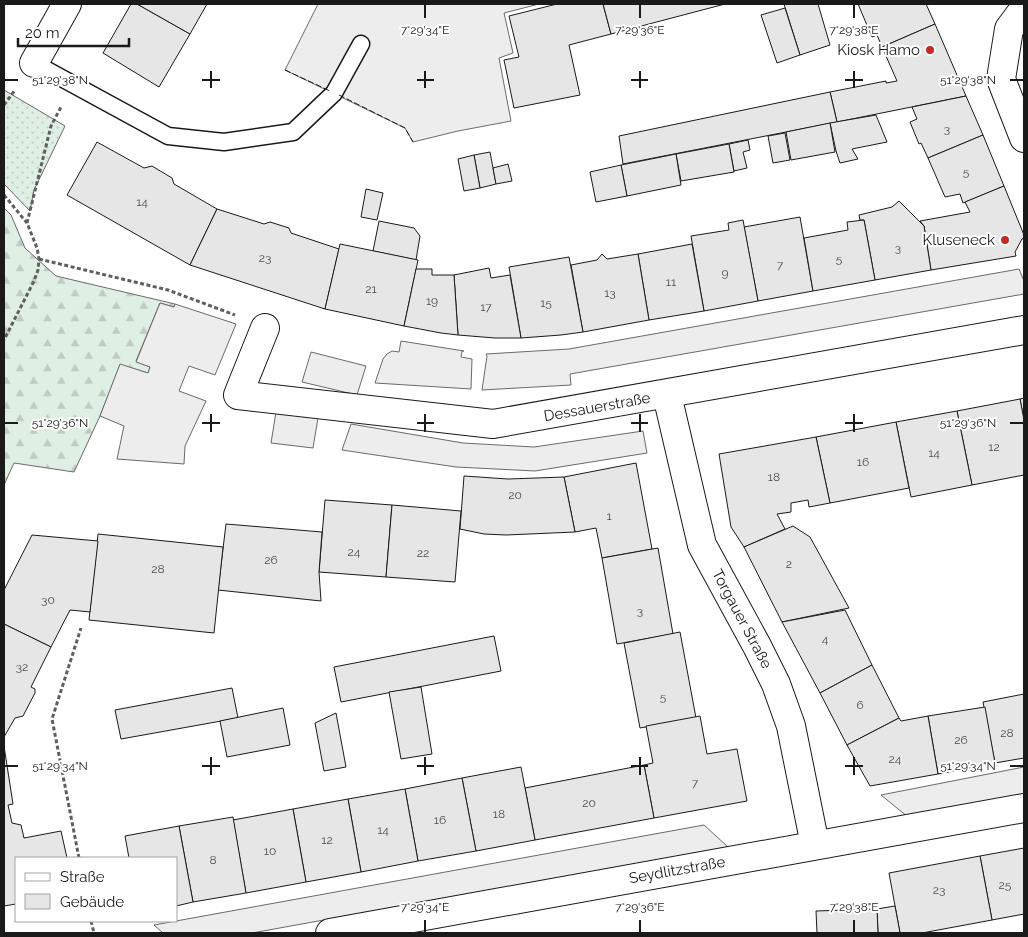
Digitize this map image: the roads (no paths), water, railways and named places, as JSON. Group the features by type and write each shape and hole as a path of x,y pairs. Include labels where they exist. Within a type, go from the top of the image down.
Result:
{"street":[{"path":"34,63 67,4"},
{"path":"1016,19 1001,80 1024,138"},
{"name":"Dessauerstraße","path":"265,328 238,395 493,424 667,395 888,353 1024,330"},
{"name":"Torgauer Straße","path":"667,395 702,545 758,646 776,684 791,726 815,845"},
{"name":"Seydlitzstraße","path":"330,933 1024,808"}],"lane":[{"path":"34,63 168,136 224,142 293,132 334,93 361,44"}],"place":[{"name":"Kiosk Hamo","path":"930,50"},
{"name":"Kluseneck","path":"1005,240"}]}
